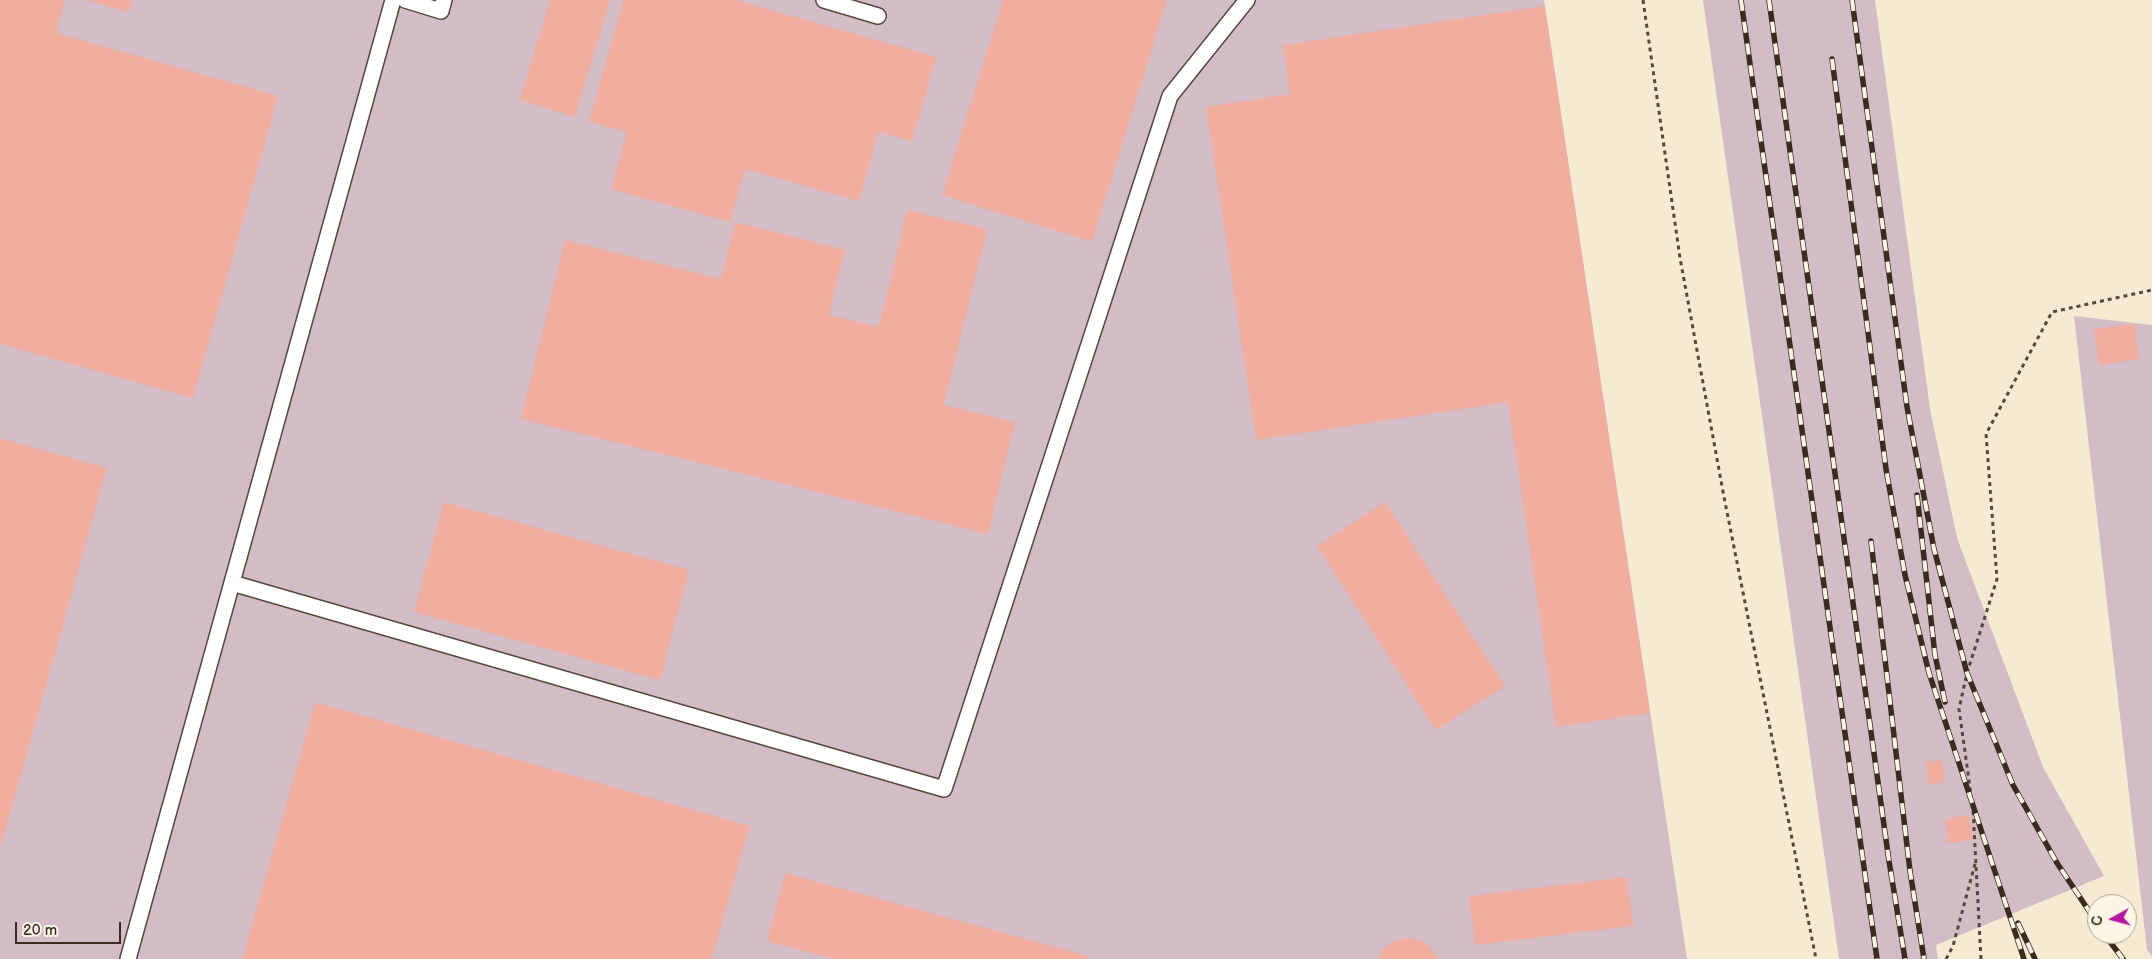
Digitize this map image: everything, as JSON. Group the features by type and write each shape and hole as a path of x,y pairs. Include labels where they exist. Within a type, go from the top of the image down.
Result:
{"lane":[{"path":"128,959 393,0"},
{"path":"406,0 441,11 444,0"},
{"path":"824,0 878,16"},
{"path":"232,583 944,789 1170,96 1247,0"}],"path":[{"path":"1643,0 1680,258 1722,488 1816,959"},
{"path":"1981,959 1973,809 1959,709 1967,673 1997,579 1986,434 2052,312 2152,290"},
{"path":"1946,959 1953,946 1976,860"}],"shaded area":[{"path":"0,0 1544,0 1687,959 0,959"},
{"path":"1703,0 1875,0 1930,409 1957,538 2043,767 2104,876 1936,945 1938,959 1839,959"},
{"path":"2074,316 2152,325 2152,956 2147,950"}],"building":[{"path":"0,0 65,0 56,33 278,96 193,398 0,344"},
{"path":"87,0 133,0 129,12"},
{"path":"550,0 610,0 575,117 520,100"},
{"path":"623,0 736,0 936,57 912,141 878,132 859,201 745,169 730,222 611,189 627,132 589,122"},
{"path":"1003,0 1167,0 1092,242 942,195"},
{"path":"1545,6 1650,713 1556,727 1508,402 1256,440 1206,107 1290,94 1283,45"},
{"path":"907,210 987,229 944,405 1015,422 988,534 521,419 565,240 721,279 735,222 845,250 829,315 879,327"},
{"path":"2134,324 2139,359 2099,365 2094,329"},
{"path":"0,438 107,468 1,845 0,845"},
{"path":"444,502 689,570 660,680 414,612"},
{"path":"1385,502 1505,686 1436,730 1317,546"},
{"path":"315,702 750,826 712,959 242,959"},
{"path":"1942,760 1944,782 1929,784 1926,762"},
{"path":"1969,815 1973,840 1948,843 1945,819"},
{"path":"785,873 1088,956 1087,959 834,959 767,941"},
{"path":"1627,877 1633,926 1475,945 1469,896"},
{"path":"1412,938 1423,942 1431,948 1438,959 1378,959 1383,950 1391,943 1401,939"}],"railway":[{"path":"1741,0 1877,959"},
{"path":"1769,0 1889,861 1905,959"},
{"path":"1852,0 1907,407 1934,549 1967,673 2013,785 2057,863 2087,908"},
{"path":"1832,59 1886,469 1905,575 1929,673 2024,959"},
{"path":"1917,495 1935,655 1945,702"},
{"path":"1871,541 1910,871 1924,959"},
{"path":"2018,923 2035,959"},
{"path":"2112,944 2123,959"}]}
